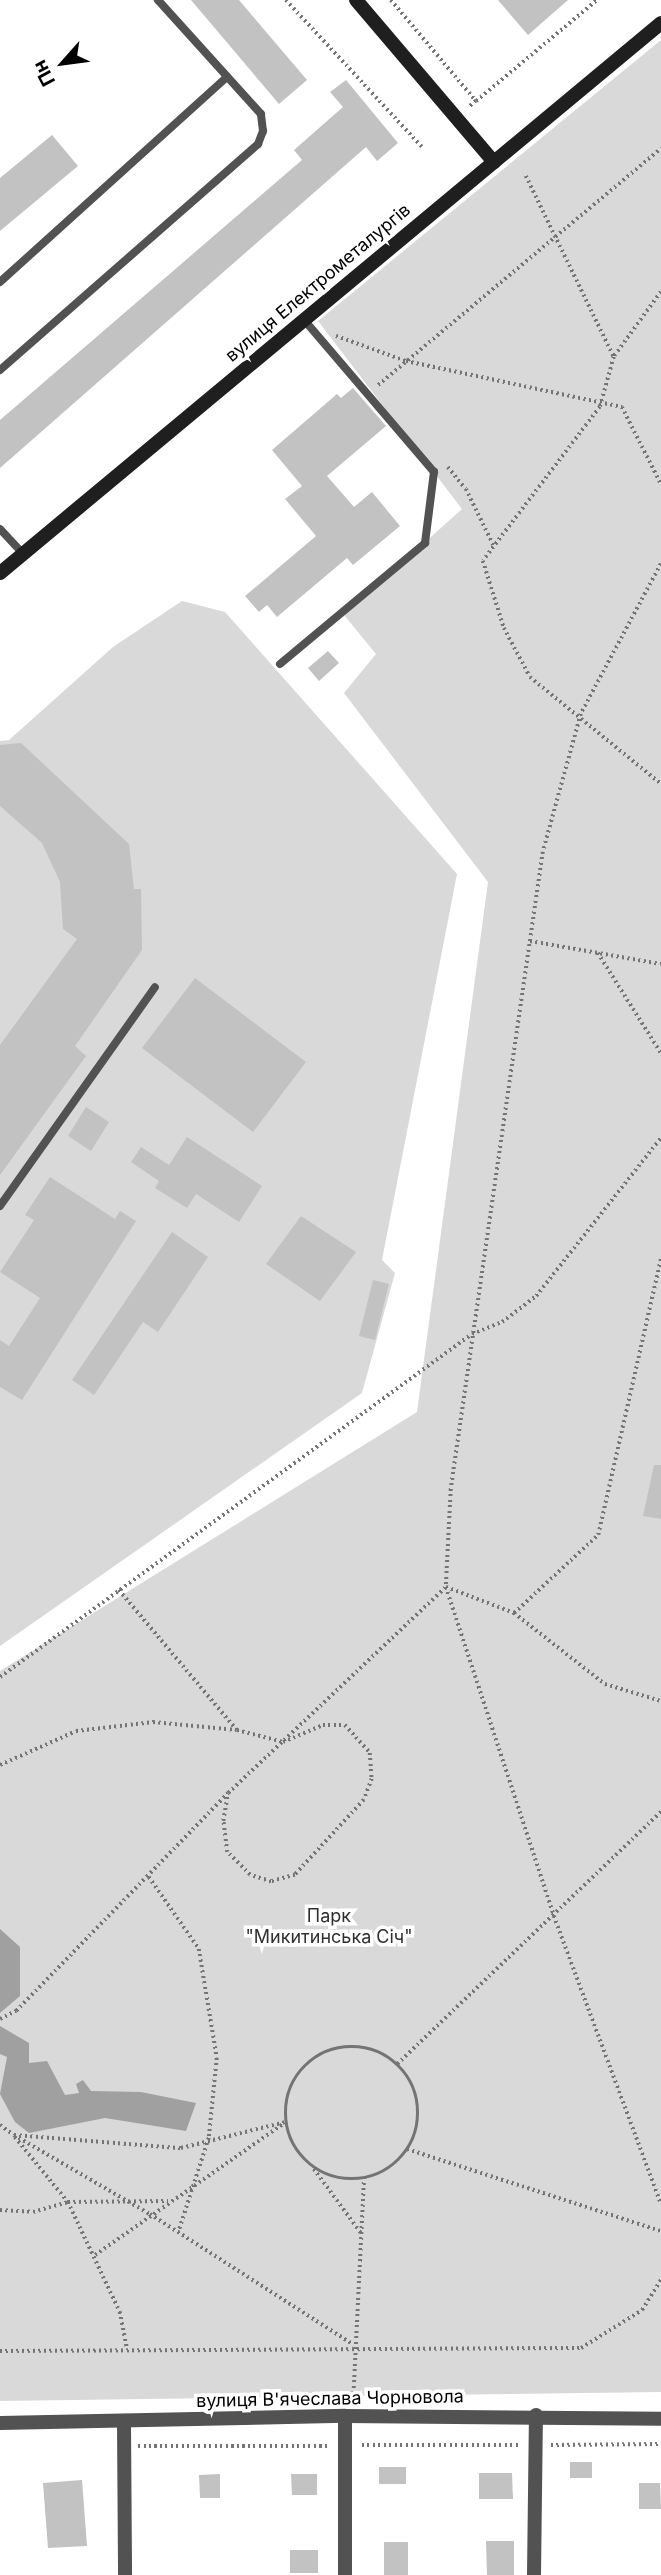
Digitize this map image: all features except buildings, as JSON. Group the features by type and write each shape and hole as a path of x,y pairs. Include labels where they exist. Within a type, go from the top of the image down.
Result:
{"main road":[{"path":"356,0 495,162"},
{"name":"вулиця Електрометалургів","path":"0,573 661,23"}],"street":[{"name":"вулиця В'ячеслава Чорновола","path":"0,2423 124,2424 345,2416 536,2415 661,2419"},
{"path":"534,2575 536,2415"},
{"path":"345,2416 345,2575"},
{"path":"124,2424 125,2575"}],"lane":[{"path":"0,370 258,144 261,114 158,0"},
{"path":"0,282 227,77"},
{"path":"280,664 425,543 434,471 304,320"},
{"path":"0,528 23,554"},
{"path":"0,1206 155,987"}],"path":[{"path":"286,0 422,148"},
{"path":"391,0 476,102"},
{"path":"457,118 597,0"},
{"path":"378,385 661,148"},
{"path":"526,176 552,237 614,357"},
{"path":"661,292 614,357 600,407 483,561 504,628 530,677 581,714 661,784"},
{"path":"334,335 405,361 600,407 622,407 661,484"},
{"path":"661,564 581,714 543,852 451,1489 446,1587 554,1916 661,2203"},
{"path":"530,941 661,964"},
{"path":"598,953 661,1053"},
{"path":"0,1677 472,1334 502,1322 536,1296 661,1138"},
{"path":"514,1613 598,1535 661,1258"},
{"path":"446,1587 514,1613 605,1684 661,1701"},
{"path":"0,2019 16,2011 228,1793 446,1587"},
{"path":"118,1589 237,1730"},
{"path":"0,1765 76,1731 153,1722 237,1730 283,1742 323,1725 345,1725 370,1753 372,1779 364,1800 295,1875 271,1882 250,1875 227,1852 223,1821 228,1793"},
{"path":"397,2064 661,1812"},
{"path":"149,1877 199,1949 211,1998 217,2058 209,2138 190,2190 179,2231"},
{"path":"313,2167 337,2178 364,2178 389,2168 407,2149 417,2104 397,2064 374,2050 347,2046 321,2054 293,2083 285,2122 294,2147 313,2167 361,2233"},
{"path":"14,2135 181,2148 209,2138 285,2122"},
{"path":"94,2255 285,2122"},
{"path":"0,2125 179,2231 355,2346"},
{"path":"14,2135 68,2202 120,2312 127,2349"},
{"path":"407,2149 661,2231"},
{"path":"353,2399 364,2178"},
{"path":"0,2210 33,2212 68,2202 170,2202"},
{"path":"0,2351 355,2346 581,2348 642,2310 661,2280"},
{"path":"125,2446 661,2444"}],"green space":[{"name":"Парк \"Микитинська Січ\"","path":"661,40 661,2392 0,2401 0,1671 417,1412 488,882 344,693 376,654 344,615 462,509 318,321"},
{"path":"182,601 225,612 457,874 382,1260 395,1273 362,1393 0,1646 0,741 9,740 113,647"}],"shaded area":[{"path":"0,1929 20,1947 20,1996 0,2013"},
{"path":"0,2026 29,2043 29,2063 47,2061 65,2095 79,2093 76,2084 83,2080 91,2091 141,2092 196,2103 186,2131 105,2118 29,2133 15,2122 0,2094 7,2057 0,2054"}]}
